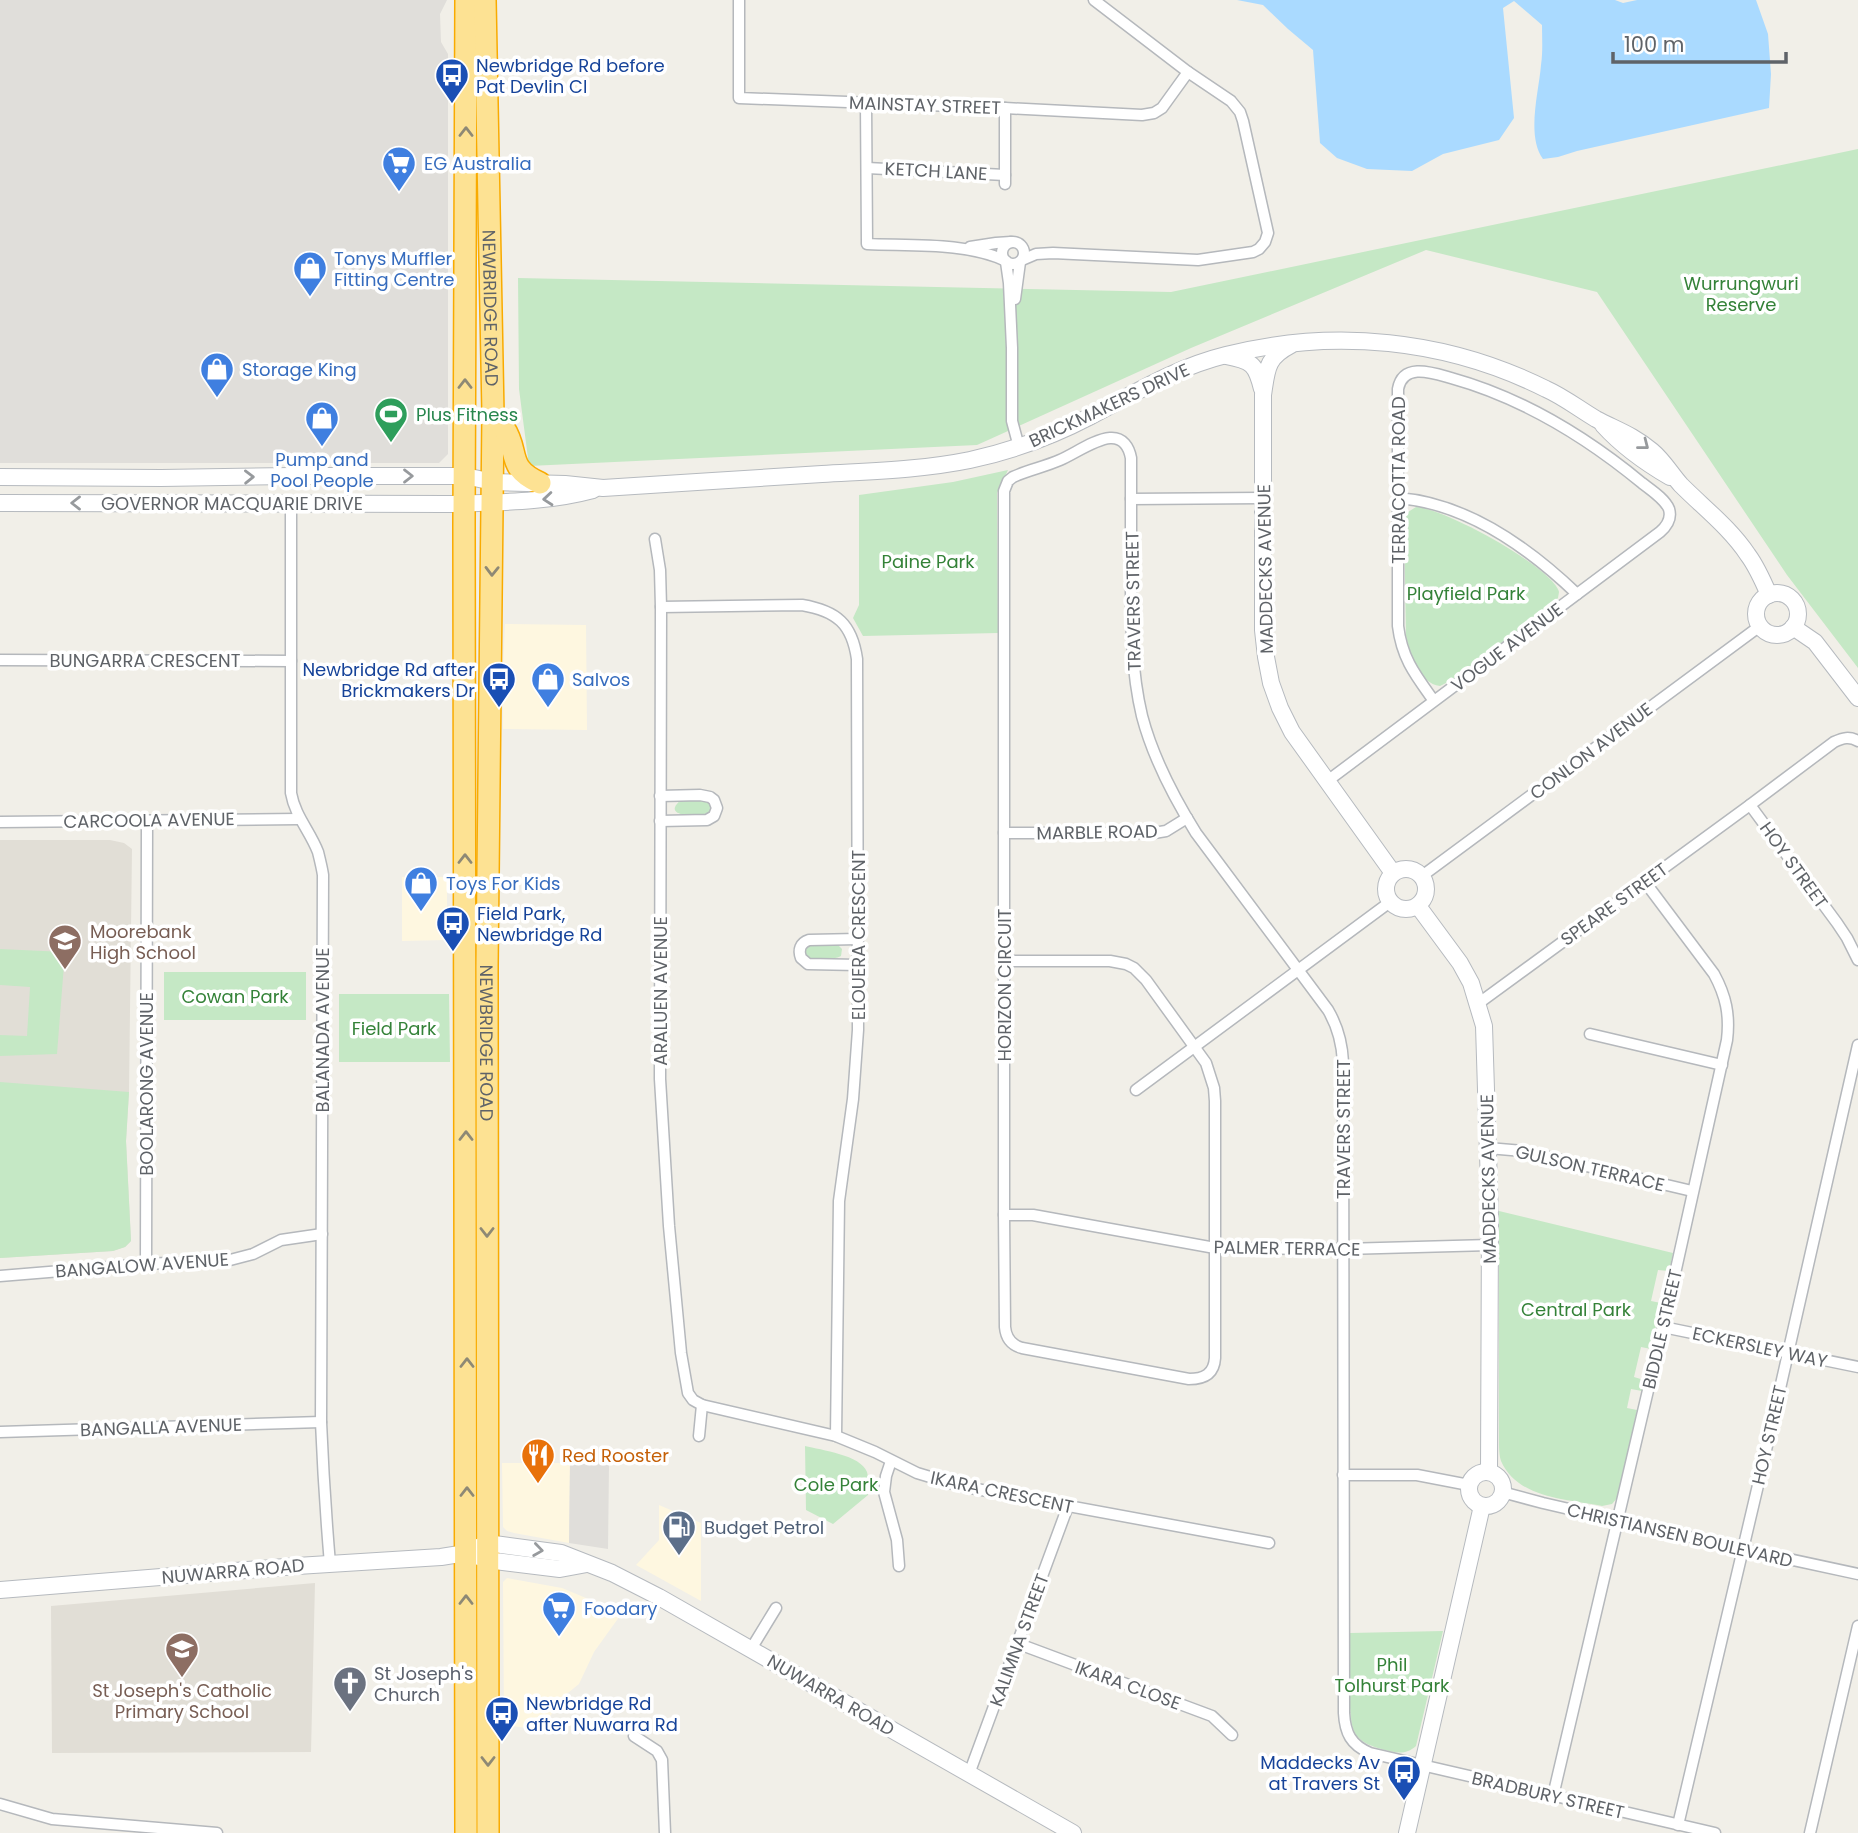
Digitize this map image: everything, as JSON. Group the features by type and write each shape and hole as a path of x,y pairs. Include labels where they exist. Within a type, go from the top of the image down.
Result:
{"highway":[{"name":"NEWBRIDGE ROAD","path":"466,0 466,1833"},
{"name":"NEWBRIDGE ROAD","path":"485,0 493,415 486,967 488,1833"},
{"path":"493,415 505,429 519,468 540,483"}],"street":[{"name":"MAINSTAY STREET","path":"739,0 739,98 1142,115 1162,108 1188,72"},
{"path":"866,103 867,244 964,248 989,254 1013,265 1036,254 1209,260 1259,249 1268,233 1240,112 1231,101 1188,72 1094,0"},
{"name":"KETCH LANE","path":"867,168 1005,179 1005,108"},
{"path":"964,248 996,243 1016,244 1054,253"},
{"path":"1016,244 1024,253 1012,348 1012,421 1019,447"},
{"path":"1012,348 1006,263 1002,256 1003,249 1016,244"},
{"name":"BRICKMAKERS DRIVE","path":"464,503 493,492 540,483 603,488 940,466 1019,447 1067,428 1154,382 1224,355 1296,342 1375,341 1451,353 1486,364 1548,389 1599,420 1626,432 1653,451 1679,482 1725,527 1757,568 1769,595"},
{"name":"MADDECKS AVENUE","path":"1296,342 1277,352 1269,362 1263,395 1263,630 1266,657 1271,683 1292,732 1393,873"},
{"name":"MADDECKS AVENUE","path":"1224,355 1252,365 1258,372 1263,395"},
{"name":"TERRACOTTA ROAD","path":"1434,701 1408,664 1400,640 1398,389 1404,376 1417,371 1444,376 1490,390 1534,410 1611,457 1666,503"},
{"name":"HORIZON CIRCUIT","path":"1132,499 1130,453 1125,443 1115,438 1099,441 1055,462 1013,477 1005,486 1003,497 1004,1215 1007,1337 1013,1345 1022,1348 1189,1379 1206,1376 1214,1364 1215,1248"},
{"name":"GOVERNOR MACQUARIE DRIVE","path":"0,477 465,476 493,492"},
{"name":"BRICKMAKERS DRIVE","path":"493,492 565,498 603,488"},
{"path":"1132,499 1262,498"},
{"path":"1398,498 1428,502 1480,523 1521,548 1577,594"},
{"name":"TRAVERS STREET","path":"1132,499 1131,623 1134,671 1143,717 1159,765 1206,847 1335,1022 1343,1050 1345,1725 1353,1744 1361,1749 1422,1765"},
{"name":"GOVERNOR MACQUARIE DRIVE","path":"0,503 464,503"},
{"name":"BALANADA AVENUE","path":"291,503 291,793 293,806 318,852 323,875 321,1422 330,1564"},
{"name":"VOGUE AVENUE","path":"1326,782 1664,529 1670,519 1666,503"},
{"name":"ARALUEN AVENUE","path":"655,539 660,570 661,607 660,1079 663,1147 681,1353 688,1393 702,1405"},
{"path":"1781,593 1792,599 1798,616 1793,627 1776,635 1760,625 1757,608 1764,598 1781,593"},
{"name":"ELOUERA CRESCENT","path":"661,607 802,605 828,611 837,617 851,634 857,659 856,1065 838,1212 836,1436"},
{"name":"CONLON AVENUE","path":"1422,876 1760,625"},
{"path":"1793,627 1815,642 1858,698"},
{"name":"BUNGARRA CRESCENT","path":"0,660 291,661"},
{"name":"HOY STREET","path":"1855,739 1847,737 1834,742 1749,805 1837,923 1858,960"},
{"path":"660,796 705,796 714,800 717,808 714,816 707,820 660,821"},
{"name":"SPEARE STREET","path":"1479,1003 1749,805"},
{"name":"MARBLE ROAD","path":"1004,833 1154,833 1166,831 1187,818"},
{"name":"CARCOOLA AVENUE","path":"0,822 299,819"},
{"name":"BOOLARONG AVENUE","path":"146,1264 147,821"},
{"path":"1412,869 1422,876 1426,895 1418,906 1406,909 1390,902 1386,890 1393,873 1412,869"},
{"name":"BIDDLE STREET","path":"1553,1796 1663,1327 1729,1024 1723,991 1714,974 1645,882"},
{"path":"1136,1090 1390,902"},
{"name":"MADDECKS AVENUE","path":"1418,906 1460,963 1479,1003 1484,1026 1490,1245 1489,1472"},
{"path":"858,939 809,940 800,946 799,953 802,960 808,964 858,965"},
{"path":"1004,961 1110,961 1126,964 1146,980 1195,1046 1206,1063 1214,1088 1215,1248"},
{"path":"1590,1034 1722,1065"},
{"name":"HOY STREET","path":"1678,1825 1858,1045"},
{"name":"GULSON TERRACE","path":"1488,1148 1523,1152 1692,1191"},
{"name":"PALMER TERRACE","path":"1004,1215 1034,1216 1215,1248 1344,1249 1490,1245"},
{"name":"BANGALOW AVENUE","path":"0,1276 230,1260 253,1254 281,1240 322,1234"},
{"name":"ECKERSLEY WAY","path":"1663,1327 1858,1367"},
{"path":"699,1436 702,1405"},
{"name":"IKARA CRESCENT","path":"702,1405 836,1436 917,1474 940,1481 1269,1543"},
{"name":"BANGALLA AVENUE","path":"0,1432 321,1422"},
{"path":"891,1461 884,1492 897,1540 899,1566"},
{"path":"1489,1472 1501,1481 1502,1492 1493,1504 1482,1506 1470,1496 1469,1485 1478,1473 1489,1472"},
{"path":"1343,1475 1417,1475 1469,1485"},
{"name":"CHRISTIANSEN BOULEVARD","path":"1502,1492 1858,1574"},
{"name":"KALIMNA STREET","path":"970,1774 1068,1506"},
{"path":"1407,1833 1482,1506"},
{"name":"NUWARRA ROAD","path":"0,1590 487,1552 560,1569 587,1564 612,1573 659,1597 1073,1833"},
{"path":"751,1649 776,1608"},
{"path":"1810,1833 1858,1626"},
{"name":"IKARA CLOSE","path":"1018,1644 1212,1716 1232,1735"},
{"path":"634,1736 657,1751 662,1760 665,1833"},
{"name":"BRADBURY STREET","path":"1422,1765 1715,1833"},
{"path":"0,1804 52,1819 217,1833"}],"shaded area":[{"path":"0,0 447,0 440,14 441,42 448,54 448,454 439,463 0,463"},
{"path":"505,624 586,625 587,730 503,729"},
{"name":"Moorebank High School","path":"0,840 110,840 124,843 132,849 126,1141 131,1241 125,1247 113,1251 0,1258"},
{"path":"402,877 447,877 447,940 402,941"},
{"path":"502,1463 570,1463 569,1543 514,1533 503,1527"},
{"path":"570,1463 609,1464 608,1549 569,1543"},
{"path":"659,1505 701,1523 701,1601 636,1565 659,1540"},
{"path":"507,1578 562,1588 622,1613 594,1652 579,1684 563,1697 541,1730 504,1725 503,1582"},
{"name":"St Joseph's Catholic Primary School","path":"315,1583 311,1752 52,1753 51,1606"}],"green space":[{"name":"Wurrungwuri Reserve","path":"1858,149 1858,668 1787,575 1597,292 1426,250 1191,348 977,445 529,466 519,389 518,278 1171,292"},
{"name":"Paine Park","path":"1008,470 997,493 998,633 863,636 853,618 859,605 859,495 953,482"},
{"name":"Playfield Park","path":"1416,507 1449,517 1495,540 1538,568 1559,592 1558,598 1551,605 1454,679 1440,686 1426,680 1421,674 1406,636 1404,521 1408,512"},
{"path":"681,800 705,801 709,803 711,812 691,815 678,813 675,810"},
{"path":"811,944 838,945 842,949 841,956 822,960 809,957 805,954"},
{"path":"0,949 65,952 57,1054 0,1056 0,1035 27,1036 30,987 0,985"},
{"name":"Cowan Park","path":"164,972 306,972 306,1020 164,1020"},
{"name":"Field Park","path":"339,994 449,994 450,1062 339,1062"},
{"path":"0,1082 129,1092 126,1141 131,1241 125,1247 113,1251 0,1258"},
{"name":"Central Park","path":"1499,1211 1673,1253 1669,1271 1658,1270 1651,1301 1661,1303 1651,1349 1641,1347 1634,1377 1644,1380 1642,1391 1631,1389 1627,1408 1637,1410 1618,1497 1612,1504 1602,1506 1531,1490 1509,1474 1501,1461"},
{"name":"Cole Park","path":"805,1446 849,1457 867,1472 868,1495 833,1524 806,1510"},
{"name":"Phil Tolhurst Park","path":"1443,1631 1416,1746 1409,1751 1397,1752 1363,1741 1354,1731 1350,1712 1350,1633"}],"water":[{"path":"1237,0 1615,0 1623,3 1637,0 1756,0 1768,34 1771,74 1769,108 1543,159 1535,138 1534,126 1542,55 1542,25 1514,1 1503,8 1514,118 1499,140 1443,154 1412,171 1367,169 1337,158 1320,143 1313,50 1263,5"}],"place":[{"name":"Newbridge Rd before Pat Devlin Cl","path":"452,105"},
{"name":"EG Australia","path":"399,193"},
{"name":"Tonys Muffler Fitting Centre","path":"310,298"},
{"name":"Storage King","path":"217,399"},
{"name":"Plus Fitness","path":"391,444"},
{"name":"Pump and Pool People","path":"322,448"},
{"name":"Newbridge Rd after Brickmakers Dr","path":"499,709"},
{"name":"Salvos","path":"548,709"},
{"name":"Toys For Kids","path":"421,913"},
{"name":"Field Park, Newbridge Rd","path":"453,953"},
{"name":"Moorebank High School","path":"65,971"},
{"name":"Red Rooster","path":"538,1485"},
{"name":"Budget Petrol","path":"679,1557"},
{"name":"Foodary","path":"559,1638"},
{"name":"St Joseph's Catholic Primary School","path":"182,1679"},
{"name":"St Joseph's Church","path":"350,1713"},
{"name":"Newbridge Rd after Nuwarra Rd","path":"502,1743"},
{"name":"Maddecks Av at Travers St","path":"1404,1802"}]}
